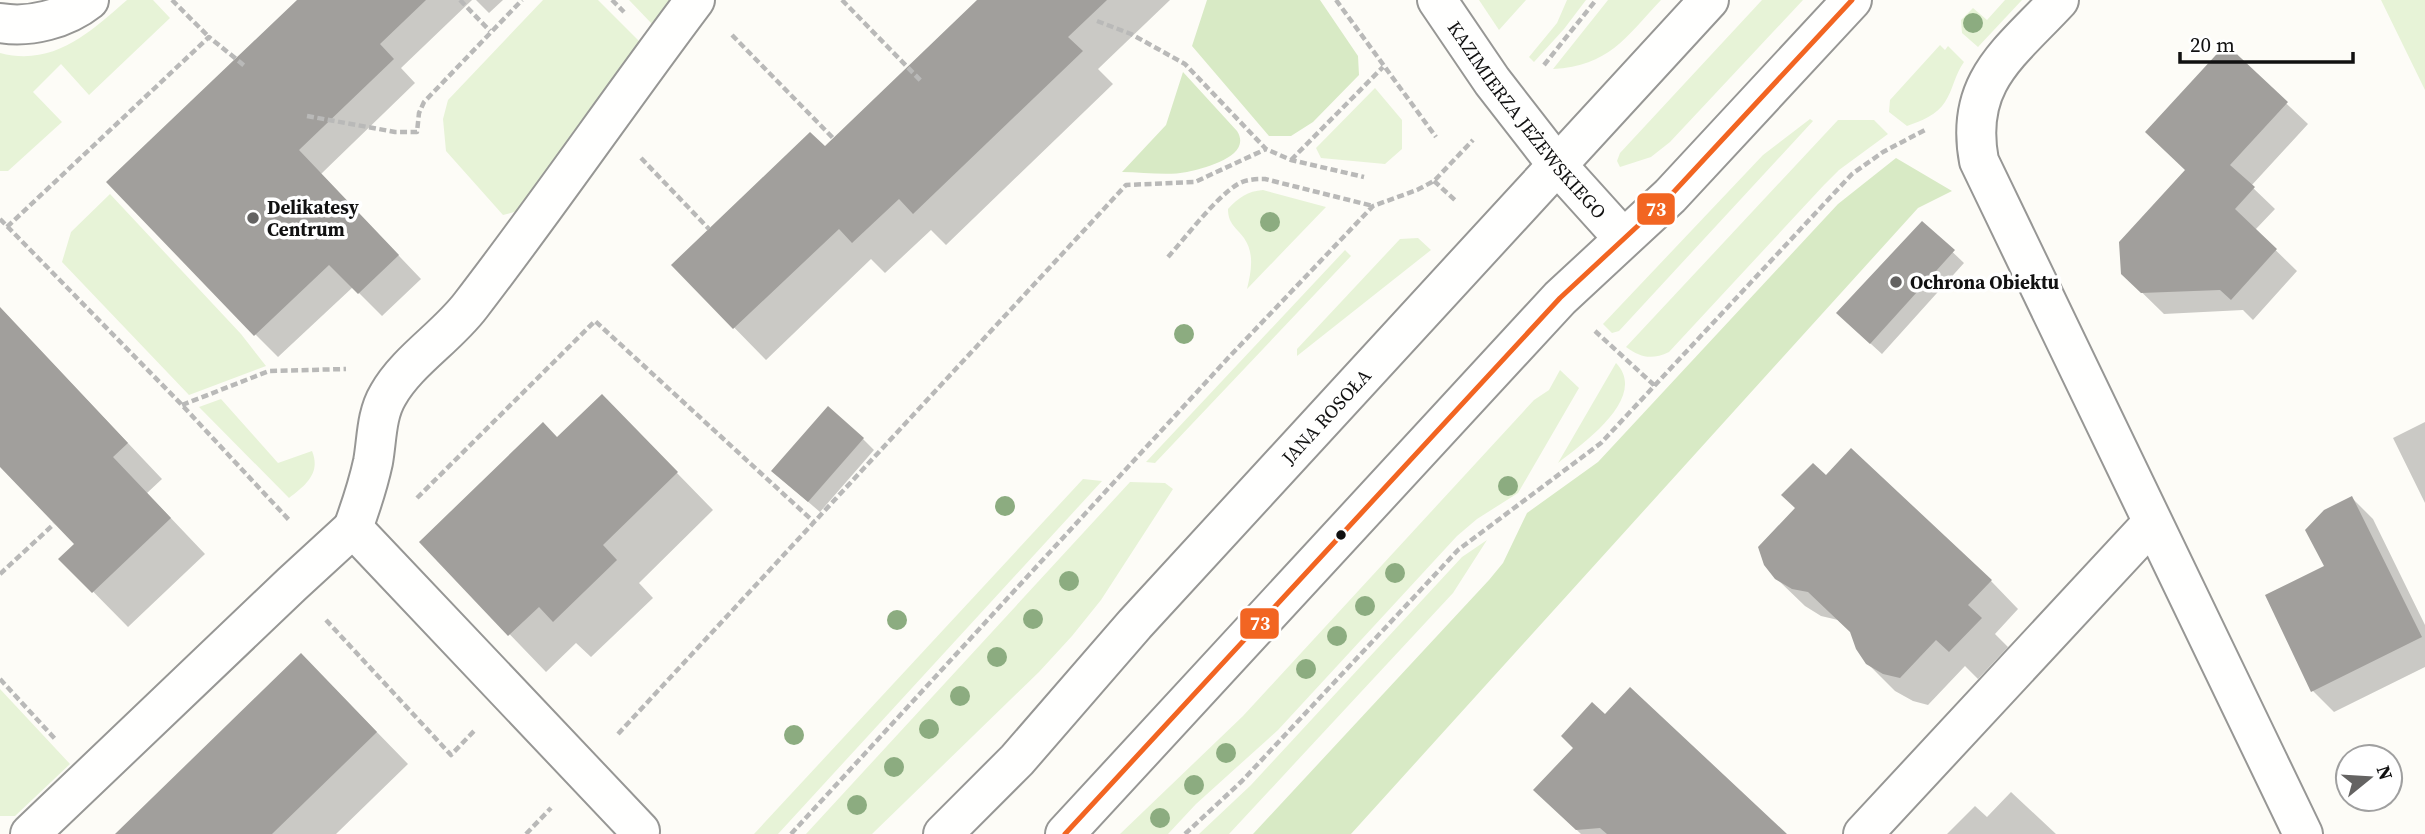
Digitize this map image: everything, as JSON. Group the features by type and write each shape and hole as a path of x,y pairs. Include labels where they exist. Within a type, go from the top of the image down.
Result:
{"street":[{"path":"0,23 25,25 42,21 89,0"},
{"path":"30,834 353,528 367,490 374,458 375,436 387,396 411,366 461,319 695,0"},
{"name":"KAZIMIERZA JEŻEWSKIEGO","path":"1437,0 1492,81 1558,166 1623,238"},
{"name":"JANA ROSOŁA","path":"943,834 1017,760 1135,624 1709,0"},
{"path":"1065,834 1551,306 1670,196 1852,0"},
{"path":"2059,0 2000,63 1984,88 1974,132 1979,161 2303,834"},
{"path":"1863,834 2152,523"},
{"path":"353,528 640,831 638,834"}],"path":[{"path":"173,0 209,37 246,67"},
{"path":"460,0 490,31"},
{"path":"307,116 395,132 417,132 419,113 424,102 522,0"},
{"path":"842,0 922,82"},
{"path":"1336,0 1436,137"},
{"path":"1542,68 1596,0"},
{"path":"1097,21 1131,34 1185,64 1266,149 1292,160 1364,177"},
{"path":"726,30 834,138"},
{"path":"7,227 209,37"},
{"path":"1292,160 1383,67"},
{"path":"1185,834 1242,780 1458,551 1594,450 1852,174 1891,148 1979,102"},
{"path":"607,122 709,229"},
{"path":"791,834 1220,366 1373,206 1417,190 1433,181 1475,138"},
{"path":"609,743 1126,185 1195,182 1266,149"},
{"path":"1168,257 1228,192 1251,179 1265,179 1373,206"},
{"path":"1433,181 1461,206"},
{"path":"0,219 182,405 323,556"},
{"path":"409,506 595,321 814,522"},
{"path":"1592,328 1654,385"},
{"path":"182,405 270,371 411,366"},
{"path":"0,574 54,524"},
{"path":"292,584 451,755 477,728"},
{"path":"0,679 90,776"},
{"path":"526,834 557,801"}],"green space":[{"path":"127,0 153,0 170,18 89,95 61,64 33,92 62,122 8,171 0,171 0,53 19,56 54,51 85,35"},
{"path":"543,0 598,0 642,44 518,211 503,215 446,151 443,119 448,100"},
{"path":"629,0 671,0 653,25"},
{"path":"1207,0 1320,0 1358,56 1359,75 1313,122 1291,136 1269,136 1192,46"},
{"path":"1479,0 1526,0 1499,30"},
{"path":"1567,0 1586,0 1534,62 1529,57 1557,23"},
{"path":"1608,0 1661,0 1626,38 1602,56 1572,67 1553,69"},
{"path":"1762,0 1803,0 1670,142 1651,157 1620,167 1617,161 1620,153"},
{"path":"2005,0 2022,0 1978,47 1962,33 1961,20 1973,8 1987,20"},
{"path":"2381,0 2425,0 2425,90"},
{"path":"1940,45 1945,50 1948,46 1964,62 1942,107 1928,117 1907,126 1889,112 1890,100"},
{"path":"1183,72 1237,131 1240,140 1238,147 1225,159 1187,172 1122,172 1166,125"},
{"path":"1375,88 1402,120 1402,149 1385,164 1321,158 1316,148"},
{"path":"1810,119 1813,121 1619,331 1612,333 1603,324 1763,155"},
{"path":"1838,120 1874,120 1888,134 1839,170 1669,352 1647,357 1626,347"},
{"path":"1896,158 1952,191 1918,208 1351,834 1253,834 1489,580 1503,563 1527,513 1598,462 1838,204"},
{"path":"1263,190 1326,207 1247,289 1251,270 1250,250 1231,222 1228,209 1244,196"},
{"path":"110,194 241,334 266,366 189,395 62,262 71,232"},
{"path":"1418,238 1431,250 1297,356 1297,349 1400,239"},
{"path":"1345,250 1351,256 1155,463 1146,462"},
{"path":"1616,363 1624,376 1624,390 1619,405 1596,432 1558,463"},
{"path":"1560,370 1579,388 1518,493 1477,519 1457,536 1278,730 1196,804 1168,834 1120,834 1243,716 1534,400 1549,390"},
{"path":"221,399 278,463 312,451 315,466 313,472 306,483 289,498 199,407"},
{"path":"1083,479 1102,481 778,834 754,834"},
{"path":"1130,482 1165,483 1173,489 1101,600 1039,672 872,834 806,834"},
{"path":"1487,540 1453,593 1229,834 1199,834 1251,785 1462,557"},
{"path":"0,689 70,764 15,816 0,816"}],"building":[{"name":"Delikatesy Centrum","path":"297,0 426,0 380,44 394,59 299,150 399,255 358,294 329,265 254,336 106,182"},
{"path":"977,0 1107,0 1068,37 1083,51 913,214 899,199 852,243 839,229 733,329 671,265 810,132 825,146"},
{"path":"2226,44 2288,102 2230,165 2255,187 2235,209 2277,249 2231,300 2220,290 2141,293 2121,274 2119,242 2185,170 2145,132"},
{"name":"Ochrona Obiektu","path":"1922,221 1955,250 1870,344 1836,313"},
{"path":"0,307 128,443 113,457 171,518 92,593 58,559 74,544 0,467"},
{"path":"602,394 678,472 603,545 617,560 553,622 539,607 508,636 419,542 543,422 557,437"},
{"path":"828,406 864,438 808,502 771,471"},
{"path":"1851,448 1992,580 1968,605 1982,618 1949,652 1936,640 1900,678 1883,674 1866,664 1856,649 1850,632 1808,592 1792,589 1775,579 1764,565 1758,547 1795,508 1781,495 1813,463 1826,475"},
{"path":"2352,496 2422,637 2311,692 2265,595 2324,566 2305,530 2324,510"},
{"path":"301,653 377,732 272,834 115,834"},
{"path":"1630,687 1787,834 1607,834 1600,828 1576,830 1533,790 1573,748 1561,736 1592,702 1605,714"}],"transit line":[{"name":"73","path":"1065,834 1560,298 1670,196 1852,0"}],"place":[{"name":"Delikatesy Centrum","path":"253,218"},
{"name":"Ochrona Obiektu","path":"1896,282"}]}
